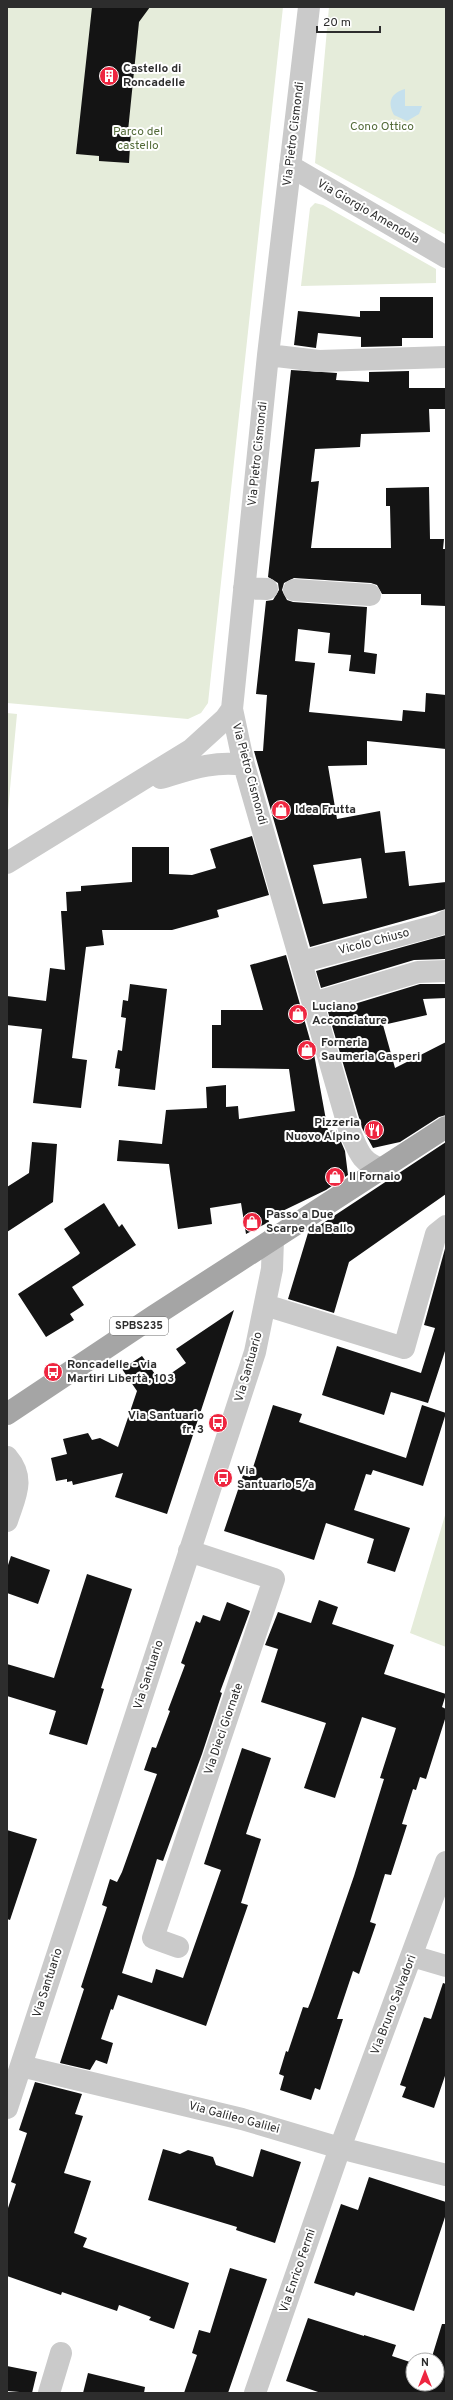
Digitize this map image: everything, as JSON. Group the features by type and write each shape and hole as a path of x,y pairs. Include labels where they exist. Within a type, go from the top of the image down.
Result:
{"main road":[{"name":"SPBS235","path":"7,1414 446,1127"}],"street":[{"name":"Via Pietro Cismondi","path":"309,7 268,356 232,709 244,765 350,1132 360,1155 368,1164 381,1169"},
{"name":"Via Giorgio Amendola","path":"290,166 446,257"},
{"path":"268,356 319,361 446,357"},
{"path":"244,588 267,589"},
{"path":"294,590 370,594"},
{"path":"7,863 192,750 225,719 232,709"},
{"path":"205,765 229,752 235,741 236,733"},
{"path":"122,793 158,779 205,765 225,763 244,765"},
{"name":"Vicolo Chiuso","path":"301,962 439,925 446,921"},
{"path":"313,1003 418,972 446,970"},
{"path":"265,1305 404,1348 436,1234 446,1226"},
{"name":"Via Santuario","path":"7,2108 255,1352 272,1269 273,1239"},
{"path":"7,1457 15,1467 19,1482 7,1521"},
{"name":"Via Dieci Giornate","path":"178,1947 153,1938 274,1579 189,1551"},
{"name":"Via Bruno Salvadori","path":"340,2148 446,1862"},
{"path":"412,1956 446,1966"},
{"name":"Via Galileo Galilei","path":"21,2066 242,2119 340,2148 446,2175"},
{"name":"Via Enrico Fermi","path":"255,2393 340,2148"},
{"path":"49,2393 61,2353"}],"green space":[{"name":"Parco del castello","path":"7,7 283,7 208,703 201,713 188,719 7,703"},
{"name":"Cono Ottico","path":"329,7 446,7 446,235 315,163"},
{"path":"315,203 323,205 436,269 436,283 301,286 310,208"},
{"path":"7,713 17,714 7,821"},
{"path":"446,1512 446,1647 410,1633"}],"water":[{"path":"405,89 405,106 422,106 419,114 407,121 394,115 391,106 392,99 396,93"}],"building":[{"name":"Castello di Roncadelle","path":"92,7 150,7 139,22 128,131 131,131 129,163 99,161 99,156 76,154"},
{"path":"380,297 433,297 433,338 402,338 402,346 361,347 361,337 318,333 316,348 294,345 298,311 360,317 360,311 380,311"},
{"path":"291,370 337,373 336,380 369,382 369,372 409,371 409,388 446,388 446,409 429,409 430,432 361,434 360,447 315,449 311,482 319,481 311,548 391,548 390,506 386,506 386,488 429,487 430,539 444,539 443,549 446,549 446,606 421,605 421,594 382,594 377,585 371,583 294,578 284,583 282,590 287,600 293,602 367,607 364,652 377,654 375,674 349,671 351,655 328,653 330,633 298,629 295,661 315,663 309,712 402,721 403,710 425,712 426,693 446,695 446,749 367,741 367,765 328,766 337,819 380,811 385,853 405,851 409,886 446,882 446,909 310,947 254,751 263,751 267,695 256,694 266,601 273,600 279,590 278,583 268,577","holes":["361,858 367,898 323,904 313,865"]},
{"path":"252,836 269,895 217,910 219,917 172,930 102,930 104,945 86,947 72,1058 87,1060 81,1108 33,1103 42,1029 7,1025 7,996 46,1001 50,968 65,970 61,911 67,911 66,892 81,891 81,886 132,882 132,847 169,847 169,874 192,875 216,868 210,849"},
{"path":"446,935 446,959 414,960 321,988 316,971"},
{"path":"286,955 314,1054 328,1131 336,1130 345,1151 348,1175 326,1190 268,1218 269,1222 246,1234 241,1203 210,1208 212,1224 178,1229 169,1164 117,1161 119,1140 162,1144 166,1110 207,1108 206,1087 226,1085 226,1107 238,1106 239,1119 295,1111 289,1069 212,1068 212,1025 221,1025 221,1010 263,1010 250,965"},
{"path":"130,984 167,989 155,1090 118,1086 120,1069 115,1068 118,1050 122,1051 126,1018 121,1017 123,1000 128,1001"},
{"path":"420,984 446,984 446,998 423,999 427,1015 383,1025 395,1068 446,1042 446,1115 439,1117 400,1142 373,1148 362,1128 328,1012"},
{"path":"32,1142 57,1144 53,1202 7,1232 7,1187 29,1173"},
{"path":"446,1142 446,1194 349,1262 334,1313 288,1299 308,1233"},
{"path":"104,1203 119,1227 122,1224 136,1245 72,1287 84,1305 70,1314 74,1320 46,1337 18,1294 80,1253 64,1229"},
{"path":"446,1245 446,1348 428,1403 391,1392 384,1415 322,1395 337,1346 421,1373 435,1328 424,1325"},
{"path":"234,1310 167,1514 115,1497 123,1473 73,1485 72,1481 67,1482 67,1479 56,1481 51,1458 67,1454 63,1439 88,1433 92,1440 100,1438 118,1447 137,1391 122,1369 142,1356 160,1381 186,1363 176,1349"},
{"path":"273,1405 302,1414 299,1422 406,1458 422,1405 446,1413 423,1486 373,1470 371,1475 366,1474 354,1510 410,1528 395,1572 367,1563 374,1539 326,1523 314,1560 224,1531 243,1475 250,1477"},
{"path":"11,1556 50,1570 38,1604 7,1593 7,1568"},
{"path":"87,1574 132,1589 101,1688 104,1689 87,1745 49,1734 56,1711 7,1696 7,1664 54,1678"},
{"path":"319,1600 338,1607 332,1624 394,1645 384,1674 446,1694 442,1707 446,1709 446,1716 426,1779 420,1777 416,1790 413,1789 402,1824 407,1825 391,1875 385,1874 370,1922 376,1924 359,1974 353,1971 337,2019 343,2019 320,2090 315,2088 311,2100 280,2090 284,2076 279,2074 303,2007 308,2008 312,1998 354,1876 384,1779 380,1778 396,1728 362,1717 335,1798 304,1788 326,1723 261,1702 278,1649 265,1645 278,1612 311,1623"},
{"path":"227,1602 250,1611 220,1692 222,1693 202,1754 163,1861 157,1859 122,1973 152,1983 156,1969 183,1978 221,1870 204,1864 242,1748 271,1758 246,1834 261,1839 241,1903 248,1905 206,2026 118,1995 113,2010 111,2009 101,2039 113,2043 107,2064 96,2060 90,2070 60,2063 84,1989 81,1987 107,1907 102,1905 110,1879 117,1882 122,1872 157,1774 144,1770 152,1747 156,1748 170,1711 168,1710 185,1665 181,1663 196,1621 200,1623 203,1615 220,1621"},
{"path":"7,1830 37,1839 10,1920 7,1919"},
{"path":"443,1983 446,1984 446,2073 434,2108 402,2097 406,2087 400,2085 424,2017 431,2019"},
{"path":"35,2082 82,2094 75,2114 83,2116 64,2173 91,2181 74,2233 87,2238 83,2247 189,2283 174,2329 149,2320 151,2317 119,2305 117,2311 62,2292 61,2295 7,2276 7,2211 16,2184 11,2182 27,2133 19,2130"},
{"path":"163,2149 180,2154 188,2150 213,2157 216,2165 253,2177 261,2149 301,2162 275,2243 236,2230 237,2227 148,2200"},
{"path":"369,2177 446,2202 446,2214 414,2311 356,2292 354,2296 314,2283 341,2204 358,2210"},
{"path":"230,2268 267,2279 228,2393 184,2393 197,2355 192,2353 199,2330 210,2333"},
{"path":"308,2318 396,2345 392,2356 405,2360 405,2392 445,2392 445,2352 433,2352 442,2324 446,2324 446,2393 321,2393 286,2381"},
{"path":"7,2366 37,2372 32,2393 7,2391"},
{"path":"88,2373 145,2387 144,2393 83,2393"}],"place":[{"name":"Castello di Roncadelle","path":"109,76"},
{"name":"Idea Frutta","path":"281,810"},
{"name":"Luciano Acconciature","path":"298,1014"},
{"name":"Forneria Saumeria Gasperi","path":"307,1050"},
{"name":"Pizzeria Nuovo Alpino","path":"374,1130"},
{"name":"Il Fornaio","path":"335,1177"},
{"name":"Passo a Due Scarpe da Ballo","path":"252,1222"},
{"name":"Roncadelle - via Martiri Libertà, 103","path":"53,1372"},
{"name":"Via Santuario fr. 3","path":"218,1423"},
{"name":"Via Santuario 5/a","path":"223,1478"}]}
